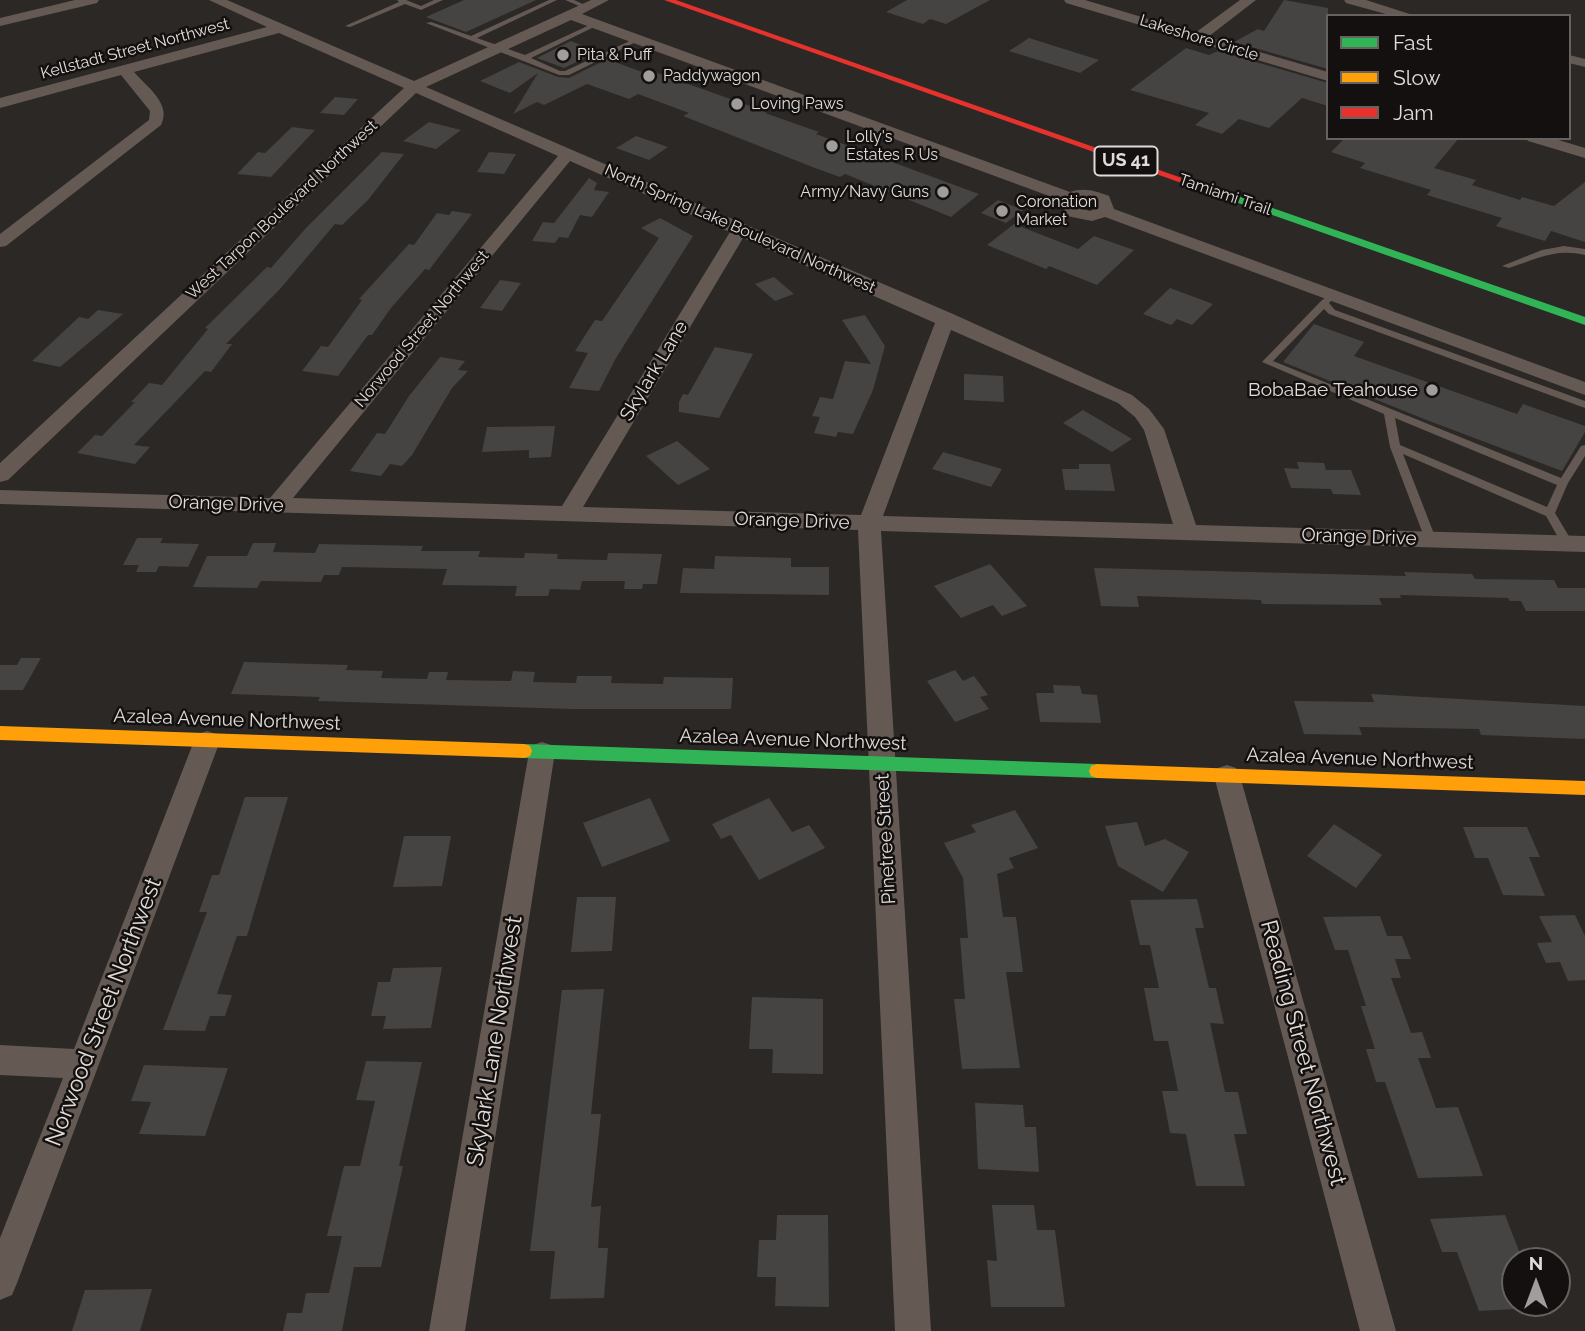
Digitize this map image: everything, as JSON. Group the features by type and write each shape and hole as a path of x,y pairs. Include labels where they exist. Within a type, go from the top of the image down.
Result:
{"main road":[{"name":"Tamiami Trail","path":"668,0 1585,321"},
{"path":"1201,187 1272,194"},
{"path":"1281,215 1333,216"},
{"path":"1500,264 1532,275"},
{"name":"Azalea Avenue Northwest","path":"0,733 1227,776 1583,793"}],"street":[{"path":"0,22 92,0"},
{"name":"North Spring Lake Boulevard Northwest","path":"216,0 946,318 1125,399 1142,413 1154,429 1187,532"},
{"name":"West Tarpon Boulevard Northwest","path":"0,475 414,87 498,48 569,7 586,7 602,0"},
{"name":"Lakeshore Circle","path":"1071,0 1326,76"},
{"path":"1197,38 1249,0"},
{"path":"1351,0 1402,14"},
{"path":"569,7 596,24 1070,198 1084,195 1097,197 1106,203 1105,211 1328,299 1585,389"},
{"name":"Kellstadt Street Northwest","path":"0,103 280,28"},
{"path":"0,242 156,122 158,111 155,104 124,70"},
{"path":"1541,140 1585,153"},
{"name":"Norwood Street Northwest","path":"276,505 568,154"},
{"name":"Skylark Lane","path":"568,514 740,229"},
{"name":"Pinetree Street","path":"913,1331 869,523 946,318"},
{"name":"Orange Drive","path":"0,497 1576,544"},
{"name":"Norwood Street Northwest","path":"0,1283 207,741"},
{"name":"Skylark Lane Northwest","path":"447,1331 542,752"},
{"name":"Reading Street Northwest","path":"1227,776 1378,1331"},
{"path":"0,1060 84,1064"}],"lane":[{"path":"348,26 402,1 421,8 440,0"},
{"path":"472,38 554,0"},
{"path":"429,23 559,73 566,73 638,39"},
{"path":"525,58 596,24"},
{"path":"1500,264 1530,259 1549,250 1567,247 1585,252"},
{"path":"1563,483 1267,362 1328,299 1332,312 1585,405"},
{"path":"1389,412 1395,447 1430,539"},
{"path":"1395,447 1550,513 1576,544"},
{"path":"1550,513 1563,483 1585,448"}],"building":[{"path":"464,0 536,0 466,32 426,17"},
{"path":"907,0 990,0 946,24 930,19 923,24 886,12"},
{"path":"1284,0 1328,8 1326,68 1234,42 1258,29 1264,31"},
{"path":"1029,38 1099,60 1080,73 1009,51"},
{"name":"Pita & Puff","path":"571,41 594,50 589,53 594,54 564,68 537,58"},
{"path":"1186,48 1209,55 1218,51 1326,82 1326,105 1302,98 1269,128 1239,119 1222,134 1195,125 1209,113 1130,90"},
{"path":"607,59 642,72 646,69 767,112 765,113 819,132 816,134 979,194 951,217 845,174 840,177 815,168 683,116 689,113 638,94 629,99 587,84 544,105 537,102 513,114 538,73 510,93 480,81 519,62 558,77 569,78"},
{"path":"335,97 358,99 344,115 320,113"},
{"path":"429,122 461,130 436,149 403,141"},
{"path":"292,127 315,130 271,177 237,174 258,152 265,153"},
{"path":"636,136 668,147 649,160 616,148"},
{"path":"1343,140 1457,140 1434,168 1476,180 1472,185 1520,200 1522,197 1554,206 1585,182 1585,242 1551,231 1545,241 1496,226 1502,218 1427,195 1431,190 1360,168 1365,163 1331,152"},
{"path":"382,152 404,154 368,200 342,225 335,224 280,289 226,344 232,344 211,372 205,371 134,445 150,447 135,464 77,453 95,435 102,436 135,402 131,402 149,383 162,385 208,329 205,328 267,267 271,268 305,229"},
{"path":"489,152 516,154 504,174 477,172"},
{"path":"589,178 597,183 594,190 609,192 592,217 580,215 568,238 559,237 555,243 532,241 543,222 554,223"},
{"name":"Coronation Market","path":"998,200 1023,210 1006,223 981,213"},
{"path":"452,211 472,214 429,270 425,269 372,335 368,335 338,376 302,371 321,346 328,347 362,300 359,299 409,244 414,245 437,213 449,215"},
{"path":"660,218 693,236 616,358 599,391 569,388 588,353 575,351 595,320 602,321 659,238 641,228"},
{"path":"1014,224 1078,249 1094,236 1134,250 1097,285 1049,266 1046,269 987,245"},
{"path":"774,277 794,294 775,301 755,284"},
{"path":"500,280 521,283 502,311 480,308"},
{"path":"1170,288 1213,304 1192,325 1177,319 1171,325 1143,314"},
{"path":"98,310 123,314 60,367 32,361 79,317 88,319"},
{"path":"865,315 885,346 873,390 853,434 838,432 836,437 814,433 820,417 812,416 820,397 833,399 845,361 871,364 842,320"},
{"path":"1314,324 1364,342 1354,356 1517,414 1523,404 1585,426 1585,432 1562,471 1283,362"},
{"path":"715,347 753,354 719,418 679,412 679,402 683,394 688,395"},
{"path":"440,357 465,361 458,370 468,371 452,388 412,455 402,466 390,464 381,476 350,471 377,433 385,434 409,396"},
{"path":"964,374 1003,376 1004,402 964,400"},
{"path":"1083,410 1132,439 1112,452 1063,423"},
{"path":"555,426 551,457 529,458 529,450 482,452 487,427"},
{"path":"677,441 710,469 678,485 646,456"},
{"path":"943,452 1002,469 991,487 932,469"},
{"path":"1297,462 1324,463 1326,470 1351,470 1361,495 1333,494 1331,489 1291,488 1284,468 1299,469"},
{"path":"1079,464 1110,464 1115,491 1065,490 1062,469 1079,469"},
{"path":"137,538 163,538 160,543 199,544 188,567 159,566 156,572 136,572 139,565 123,565"},
{"path":"253,543 276,543 273,552 315,553 319,544 423,546 421,551 480,551 478,557 524,558 525,553 558,554 557,559 607,560 608,553 662,554 657,584 643,584 642,589 624,589 625,581 582,581 580,590 550,589 548,596 515,596 517,586 442,585 447,569 342,567 339,575 324,575 321,582 261,581 257,588 193,587 207,556 247,556"},
{"path":"715,556 791,558 791,567 829,567 829,595 680,593 683,568 714,569"},
{"path":"990,564 1027,606 1002,616 993,605 961,618 934,586"},
{"path":"1094,568 1406,576 1404,572 1472,574 1475,579 1554,580 1558,588 1585,588 1585,611 1526,611 1521,601 1510,601 1508,598 1400,595 1401,598 1379,598 1382,605 1262,604 1261,600 1137,596 1139,607 1101,606"},
{"path":"21,658 41,658 23,690 0,690 0,665 17,665"},
{"path":"244,662 348,665 346,670 383,671 381,678 427,679 429,672 448,672 446,680 511,681 513,671 535,672 533,682 576,683 577,676 612,676 611,683 663,684 664,677 733,678 731,709 572,709 318,701 320,697 231,694"},
{"path":"955,670 963,681 974,676 988,695 980,697 989,709 955,722 927,681"},
{"path":"1053,685 1080,686 1082,694 1097,695 1101,723 1040,722 1036,693 1054,693"},
{"path":"1371,694 1585,706 1585,739 1481,735 1479,729 1359,727 1362,735 1304,734 1294,701 1374,702"},
{"path":"245,797 288,797 247,936 237,936 217,994 232,995 225,1016 210,1016 205,1031 163,1030 207,912 199,912 212,875 219,875"},
{"path":"650,798 670,841 602,867 583,823"},
{"path":"769,798 792,832 809,825 825,848 759,880 731,835 721,839 712,824"},
{"path":"1015,810 1038,848 1009,858 1014,868 997,874 1003,917 1016,917 1023,972 1006,972 1020,1068 962,1069 954,999 965,999 960,938 968,938 963,878 944,843 976,832 971,825"},
{"path":"1137,822 1145,846 1165,839 1189,852 1163,892 1118,866 1105,826"},
{"path":"1334,824 1382,855 1356,888 1307,856"},
{"path":"1463,827 1527,827 1540,857 1529,857 1545,896 1503,895 1488,858 1475,858"},
{"path":"404,836 451,836 442,886 393,887"},
{"path":"577,897 616,897 612,951 571,952"},
{"path":"1197,899 1204,928 1195,928 1209,988 1216,988 1224,1024 1210,1023 1225,1092 1238,1092 1247,1134 1234,1134 1245,1186 1196,1186 1186,1134 1170,1133 1162,1091 1178,1091 1168,1041 1154,1041 1144,988 1159,988 1150,945 1140,945 1130,900"},
{"path":"1575,915 1585,936 1585,980 1568,981 1560,962 1546,963 1537,943 1552,942 1539,916"},
{"path":"1380,916 1387,936 1402,936 1411,959 1395,959 1401,978 1391,978 1411,1033 1422,1032 1431,1058 1418,1058 1436,1108 1458,1107 1483,1176 1418,1178 1385,1082 1376,1082 1366,1049 1375,1049 1361,1006 1366,1006 1348,950 1335,950 1323,917"},
{"path":"442,967 431,1028 383,1029 386,1016 371,1016 378,982 390,982 393,968"},
{"path":"604,989 591,1114 601,1114 591,1207 601,1206 598,1248 608,1248 604,1298 550,1299 555,1251 530,1251 562,990"},
{"path":"752,997 823,999 823,1074 772,1073 773,1049 749,1049"},
{"path":"366,1061 422,1062 399,1166 403,1166 381,1267 354,1267 342,1331 283,1331 287,1313 302,1313 306,1293 329,1293 342,1236 327,1236 344,1166 360,1166 375,1101 356,1100"},
{"path":"144,1065 228,1068 205,1136 139,1134 151,1102 131,1101"},
{"path":"975,1103 1023,1105 1025,1127 1036,1127 1039,1172 978,1169"},
{"path":"992,1205 1034,1205 1037,1230 1055,1230 1065,1307 991,1307 987,1260 997,1261"},
{"path":"777,1215 828,1215 829,1307 775,1306 776,1277 757,1277 759,1240 776,1240"},
{"path":"1505,1215 1518,1247 1501,1247 1501,1310 1479,1311 1457,1252 1442,1252 1430,1219"},
{"path":"152,1289 140,1331 72,1331 85,1290"}],"traffic: fast":[{"path":"1194,184 1585,321"},
{"path":"524,751 1097,771"}],"traffic: slow":[{"path":"0,733 524,751"},
{"path":"1097,771 1585,788"}],"traffic: jam":[{"path":"668,0 1194,184"}],"place":[{"name":"Pita & Puff","path":"563,55"},
{"name":"Paddywagon","path":"649,76"},
{"name":"Loving Paws","path":"737,104"},
{"name":"Lolly's Estates R Us","path":"832,146"},
{"name":"Army/Navy Guns","path":"943,192"},
{"name":"Coronation Market","path":"1002,211"},
{"name":"BobaBae Teahouse","path":"1432,390"}]}
